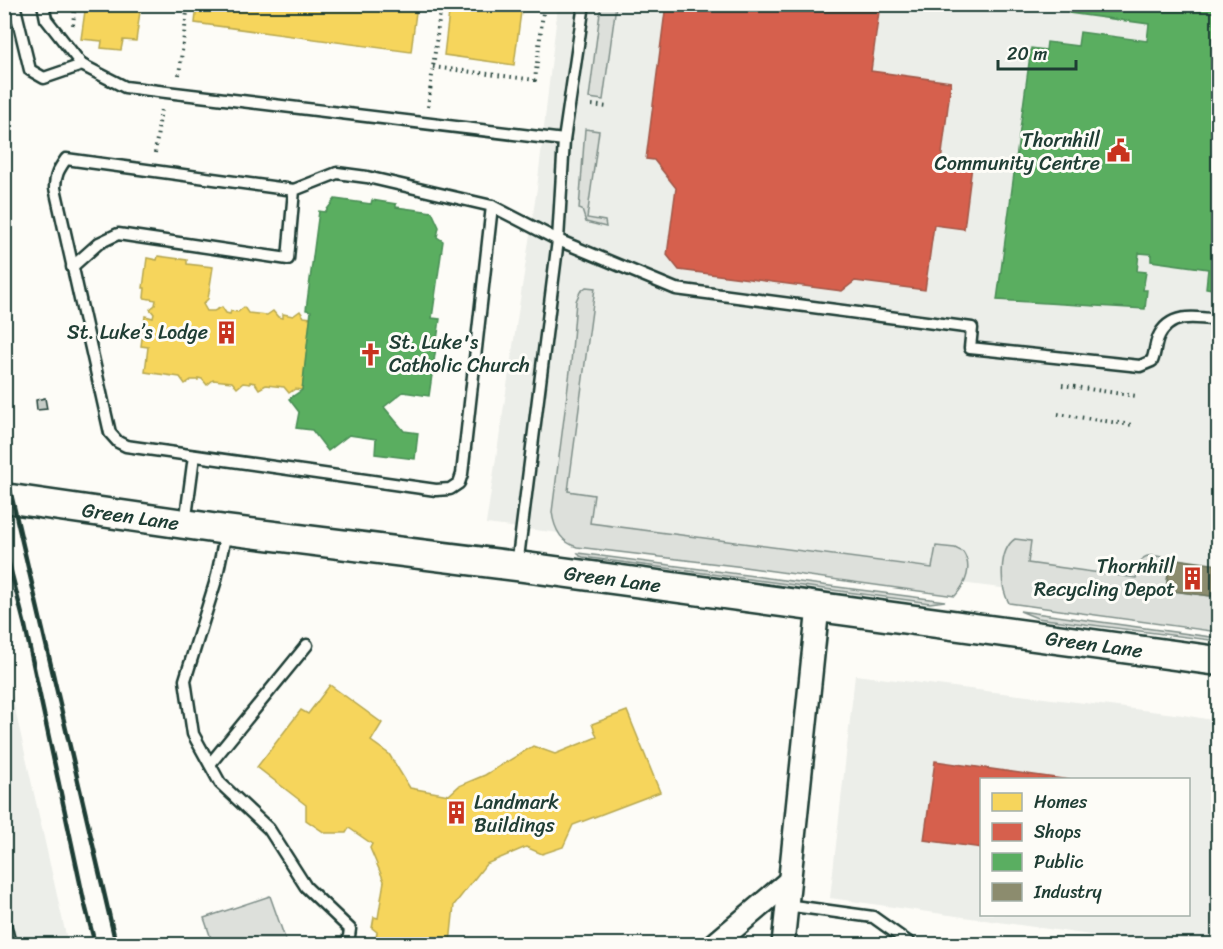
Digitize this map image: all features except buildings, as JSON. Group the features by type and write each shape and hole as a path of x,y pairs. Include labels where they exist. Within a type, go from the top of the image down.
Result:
{"street":[{"name":"Green Lane","path":"4,498 226,530 517,566 1218,661"},
{"path":"783,945 818,607"},
{"path":"715,945 788,882"}],"lane":[{"path":"14,4 30,70 44,78 82,65"},
{"path":"43,4 46,19 82,65 125,87 564,140"},
{"path":"517,566 558,240 564,140 584,4"},
{"path":"492,206 462,474 459,483 450,489 436,490 126,446 118,442 110,433 55,188 55,177 66,159 294,190 337,173 367,177 492,206 558,240 676,289 972,328 970,348 1140,366 1152,361 1158,337 1171,322 1191,317 1218,320"},
{"path":"72,267 99,243 118,234 288,259 294,190"},
{"path":"185,524 194,456"},
{"path":"226,530 216,580 184,680 193,734 220,783 269,829 306,887 350,929 348,945"},
{"path":"210,764 307,645"},
{"path":"786,905 873,917 910,945"},
{"path":"4,920 10,945"}],"path":[{"path":"177,93 188,4"},
{"path":"426,123 441,4"},
{"path":"433,67 534,80 544,4"},
{"path":"153,171 163,91"},
{"path":"592,105 607,107"},
{"path":"1062,385 1136,396"},
{"path":"1058,414 1131,425"}],"shaded area":[{"path":"558,5 1218,5 1218,615 486,524 537,188"},
{"path":"601,5 616,5 603,100 589,98"},
{"path":"585,129 599,131 587,218 605,221 606,227 586,222 582,210 579,209"},
{"path":"586,287 595,288 568,491 594,495 590,523 932,568 936,546 955,548 963,552 968,569 965,581 955,596 577,547 566,542 556,529 552,512 571,363 576,301 580,292"},
{"path":"1015,539 1031,541 1028,563 1136,578 1140,563 1146,557 1170,558 1166,590 1218,597 1218,632 1009,603 1002,579 1002,570 1009,544"},
{"path":"578,553 945,601 930,603 583,557"},
{"path":"1020,611 1218,638 1218,641 1037,618"},
{"path":"5,665 68,944 5,944"},
{"path":"855,675 1218,721 1218,944 1154,944 830,898"},
{"path":"270,896 287,944 213,944 204,918"}],"railway":[{"path":"4,464 116,944"},
{"path":"4,544 25,626 95,944"}],"place":[{"name":"Thornhill Community Centre","path":"1118,151"},
{"name":"St. Luke’s Lodge","path":"226,332"},
{"name":"St. Luke's Catholic Church","path":"371,354"},
{"name":"Thornhill Recycling Depot","path":"1193,578"},
{"name":"Landmark Buildings","path":"456,813"}]}
